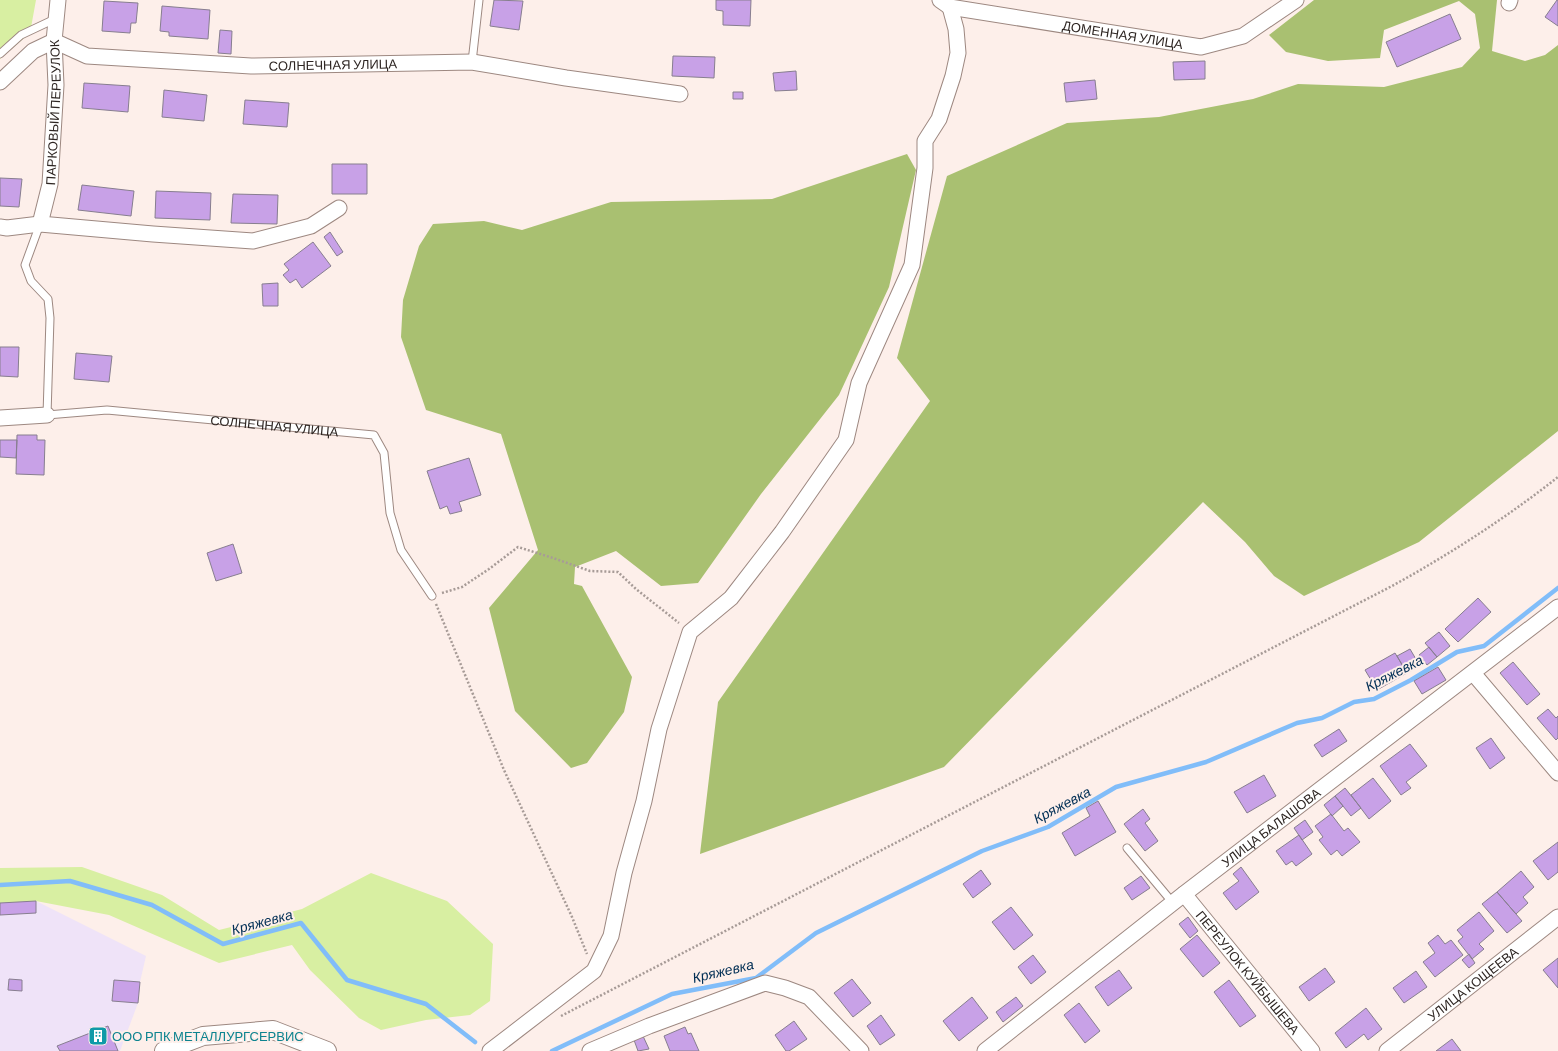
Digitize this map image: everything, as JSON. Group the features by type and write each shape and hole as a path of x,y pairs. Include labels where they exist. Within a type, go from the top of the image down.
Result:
{"street":[{"name":"ПАРКОВЫЙ ПЕРЕУЛОК","path":"40,224 50,184 56,85 54,41 58,0"},
{"name":"ДОМЕННАЯ УЛИЦА","path":"945,4 1201,47 1243,36 1296,0"},
{"path":"490,1051 594,971 611,936 624,873 644,801 659,729 690,632 731,598 782,532 846,440 859,383 912,265 925,168 925,141 939,119 953,76 958,53 956,28 945,4"},
{"name":"СОЛНЕЧНАЯ УЛИЦА","path":"54,41 87,56 251,66 472,62 566,78 680,94"},
{"path":"0,82 33,51 54,41"},
{"path":"0,227 7,228 40,224 253,241 311,226 339,208"},
{"name":"СОЛНЕЧНАЯ УЛИЦА","path":"0,418 47,415"},
{"name":"УЛИЦА БАЛАШОВА","path":"985,1051 1179,899 1473,674 1558,606"},
{"path":"1473,674 1558,773"},
{"name":"ПЕРЕУЛОК КУЙБЫШЕВА","path":"1179,899 1312,1051"},
{"name":"УЛИЦА КОЩЕЕВА","path":"1387,1051 1558,917"},
{"path":"590,1051 649,1026 765,984 784,988 809,997 861,1051"},
{"path":"164,1051 203,1036 273,1030 327,1051"}],"lane":[{"path":"472,62 479,0"},
{"path":"0,54 21,35 57,18"},
{"path":"40,224 25,265 31,281 48,299 50,318 47,415"},
{"name":"СОЛНЕЧНАЯ УЛИЦА","path":"47,415 107,410 374,435 384,453 390,513 401,550 432,596"},
{"path":"1127,848 1179,899"}],"path":[{"path":"559,1017 1392,586 1461,545 1522,504 1558,477"},
{"path":"594,971 572,917 504,770 432,596 462,587 518,548 590,571 618,572 636,589 690,632"}],"shaded area":[{"path":"36,901 146,956 140,982 138,1003 120,1051 0,1051 0,903"}],"green space":[{"path":"0,0 36,0 30,33 0,59"},
{"path":"1314,0 1497,0 1492,51 1525,61 1545,55 1558,45 1558,431 1419,542 1304,596 1274,576 1245,542 1203,502 944,767 700,854 718,702 930,401 897,358 947,176 1067,123 1159,117 1253,99 1298,84 1384,87 1462,67 1480,48 1475,14 1459,1 1384,30 1380,58 1328,61 1286,52 1269,35"},
{"path":"907,154 916,170 889,287 839,395 761,494 698,583 661,586 616,551 575,567 574,584 582,586 632,677 624,712 587,763 571,768 515,711 489,608 538,550 501,434 426,410 401,337 403,300 419,246 433,224 484,221 522,230 611,202 772,199"},
{"path":"82,867 162,895 219,930 302,909 371,873 447,901 493,944 490,1001 470,1015 426,1020 381,1030 359,1018 310,970 292,945 219,963 109,915 36,901 0,903 0,868"}],"building":[{"path":"494,0 523,1 519,30 490,26"},
{"path":"716,0 751,0 750,26 723,25 723,11 716,10"},
{"path":"1558,0 1558,26 1545,17"},
{"path":"104,1 138,3 136,23 131,23 130,33 102,31"},
{"path":"162,6 210,10 208,39 169,36 169,32 160,31"},
{"path":"1450,14 1461,39 1397,67 1386,42"},
{"path":"220,30 232,31 231,54 218,53"},
{"path":"673,56 715,57 714,78 672,76"},
{"path":"1205,61 1205,79 1174,80 1173,62"},
{"path":"796,71 797,90 775,91 773,73"},
{"path":"1095,80 1097,99 1066,102 1064,83"},
{"path":"84,83 130,86 128,112 82,108"},
{"path":"164,90 207,95 204,121 162,117"},
{"path":"733,92 743,92 743,99 733,99"},
{"path":"245,100 289,103 287,127 243,124"},
{"path":"332,164 367,164 367,194 332,194"},
{"path":"0,178 22,179 19,207 0,206"},
{"path":"82,185 134,191 131,216 78,210"},
{"path":"156,191 211,193 210,220 155,218"},
{"path":"233,194 278,195 277,224 231,223"},
{"path":"330,232 343,252 337,256 324,237"},
{"path":"313,242 331,266 302,288 296,279 290,283 283,275 289,270 284,264"},
{"path":"278,283 278,306 263,306 262,284"},
{"path":"0,347 19,347 18,377 0,376"},
{"path":"76,353 112,356 109,382 74,379"},
{"path":"17,435 37,435 37,440 45,440 44,475 16,474"},
{"path":"0,440 17,440 16,458 0,457"},
{"path":"469,458 481,495 459,502 462,511 450,514 447,506 440,509 427,471"},
{"path":"233,544 242,573 216,581 207,553"},
{"path":"1478,598 1491,612 1458,642 1445,629"},
{"path":"1439,632 1450,646 1437,657 1425,643"},
{"path":"1429,647 1437,657 1427,665 1419,655"},
{"path":"1410,649 1420,666 1407,673 1397,656"},
{"path":"1395,653 1407,673 1377,690 1365,670"},
{"path":"1513,662 1540,694 1527,705 1500,673"},
{"path":"1438,667 1446,680 1422,694 1414,681"},
{"path":"1548,709 1556,718 1558,716 1558,738 1556,740 1537,718"},
{"path":"1339,729 1347,741 1322,757 1314,745"},
{"path":"1491,738 1505,758 1490,769 1476,748"},
{"path":"1410,744 1427,766 1406,782 1411,788 1401,795 1380,766"},
{"path":"1264,775 1276,796 1247,813 1234,792"},
{"path":"1373,778 1391,801 1369,819 1351,795"},
{"path":"1345,788 1361,808 1351,816 1335,796"},
{"path":"1335,796 1343,806 1332,816 1324,805"},
{"path":"1098,801 1116,832 1075,856 1062,833 1090,816 1086,808"},
{"path":"1143,809 1150,819 1145,823 1158,841 1145,851 1124,824"},
{"path":"1331,814 1344,831 1348,828 1360,842 1342,856 1337,850 1331,855 1319,840 1323,837 1315,826"},
{"path":"1305,820 1313,832 1302,840 1294,828"},
{"path":"1299,835 1312,854 1296,866 1292,861 1286,865 1276,851"},
{"path":"1558,842 1558,872 1548,880 1533,861"},
{"path":"1241,867 1259,892 1236,910 1223,893 1239,881 1233,874"},
{"path":"981,870 991,884 973,898 963,884"},
{"path":"1521,871 1534,887 1523,897 1528,903 1516,914 1497,892"},
{"path":"1141,876 1150,888 1132,900 1124,888"},
{"path":"1497,892 1522,921 1507,933 1482,904"},
{"path":"36,901 36,913 0,915 0,903"},
{"path":"1011,907 1033,935 1014,950 992,922"},
{"path":"1479,912 1494,931 1479,944 1484,949 1472,959 1458,941 1463,937 1457,930"},
{"path":"1188,917 1198,931 1190,938 1179,924"},
{"path":"1197,935 1220,963 1203,977 1180,949"},
{"path":"1438,935 1445,944 1451,940 1463,955 1435,977 1423,962 1435,953 1428,943"},
{"path":"1469,954 1475,963 1469,968 1462,960"},
{"path":"1033,955 1046,972 1031,984 1018,967"},
{"path":"1558,958 1558,988 1543,970"},
{"path":"1325,968 1335,982 1309,1001 1299,987"},
{"path":"1119,970 1132,988 1108,1006 1095,987"},
{"path":"1416,971 1427,987 1404,1003 1393,988"},
{"path":"9,979 22,980 22,991 8,990"},
{"path":"852,979 871,1003 853,1017 834,993"},
{"path":"114,980 140,982 138,1003 112,1001"},
{"path":"1229,980 1256,1016 1240,1027 1214,992"},
{"path":"972,997 988,1018 959,1041 943,1021"},
{"path":"1016,997 1023,1006 1003,1022 996,1012"},
{"path":"1079,1003 1100,1031 1085,1043 1064,1015"},
{"path":"1366,1008 1382,1029 1368,1040 1364,1034 1346,1048 1335,1033"},
{"path":"881,1015 895,1035 880,1045 867,1026"},
{"path":"794,1021 807,1039 789,1051 786,1051 775,1035"},
{"name":"ООО РПК МЕТАЛЛУРГСЕРВИС","path":"108,1026 118,1051 60,1051 57,1046"},
{"path":"685,1027 688,1034 691,1033 699,1051 670,1051 664,1036"},
{"path":"643,1036 649,1049 638,1051 634,1040"},
{"path":"1452,1039 1461,1051 1436,1051"}],"waterway":[{"name":"Кряжевка","path":"552,1051 672,994 756,978 816,933 982,851 1048,827 1116,787 1206,762 1297,723 1322,718 1354,702 1374,699 1411,680 1457,652 1484,646 1558,588"},
{"name":"Кряжевка","path":"0,885 70,881 152,905 223,944 301,923 347,980 426,1004 475,1042"}],"place":[{"name":"ООО РПК МЕТАЛЛУРГСЕРВИС","path":"98,1036"}]}
